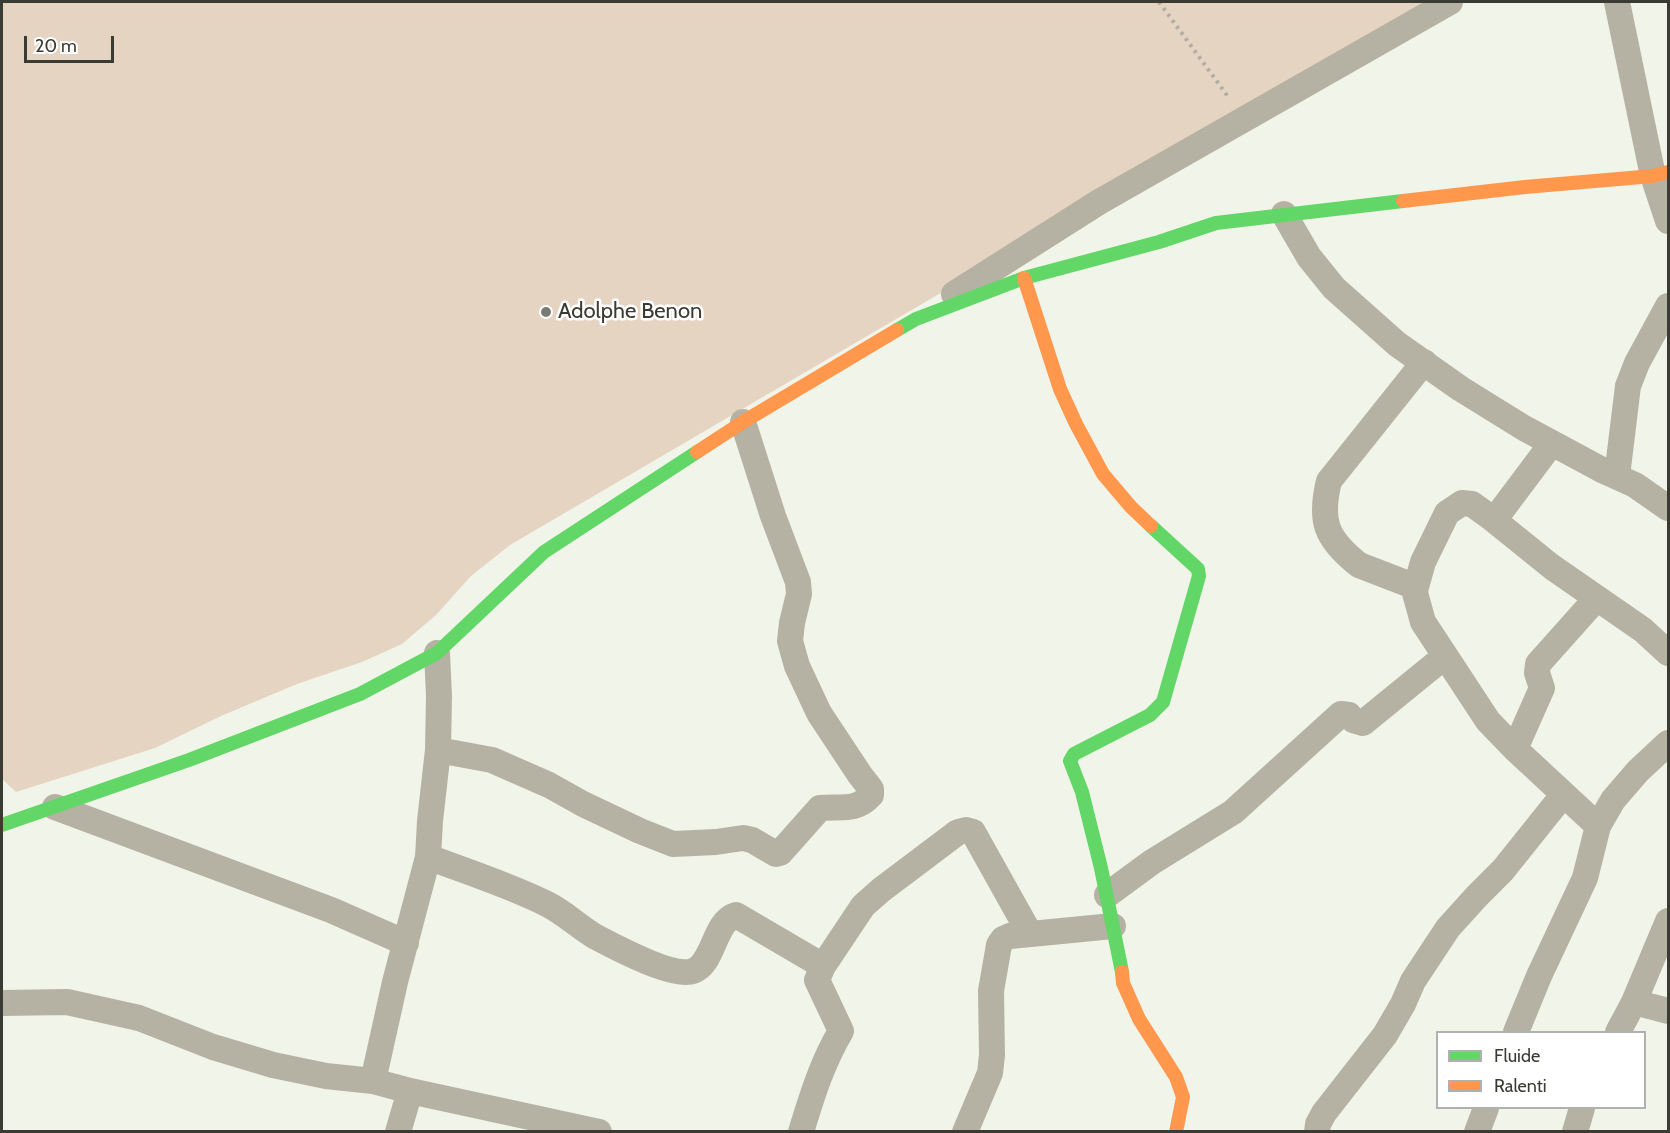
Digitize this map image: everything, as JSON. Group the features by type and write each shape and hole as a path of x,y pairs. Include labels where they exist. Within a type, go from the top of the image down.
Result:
{"street":[{"path":"2,825 189,760 360,694 437,653 543,552 742,422 916,319 1099,202 1450,2"},
{"path":"1617,2 1661,174 1668,221"},
{"path":"916,319 1024,278 1159,242 1216,223 1525,187 1661,174"},
{"path":"1284,214 1309,257 1334,288 1397,344 1479,400 1552,443 1635,484 1668,507"},
{"path":"1024,278 1060,389 1103,474 1131,507 1198,569 1200,576 1162,702 1150,715 1074,754 1070,761 1082,792 1107,895 1120,956 1123,983 1139,1019 1176,1077 1183,1097 1176,1131"},
{"path":"1617,476 1628,386 1637,363 1668,306"},
{"path":"1416,587 1359,565 1353,560 1327,529 1325,498 1329,481 1424,362"},
{"path":"438,750 492,760 549,785 640,831 673,844 743,838 752,840 776,854 780,853 820,808 850,808 863,805 871,795 871,789 819,713 797,666 790,641 799,594 798,582 742,422"},
{"path":"1490,517 1497,515 1552,443"},
{"path":"1598,826 1488,721 1423,622 1415,593 1416,587 1424,562 1447,513 1461,503 1472,504 1552,567 1643,630 1668,653"},
{"path":"1515,749 1542,688 1537,673 1538,664 1596,599"},
{"path":"373,1081 428,857 438,750 437,653"},
{"path":"1107,895 1152,862 1233,812 1341,714 1363,723 1444,657"},
{"path":"1516,1031 1539,976 1585,878 1598,826 1613,800 1638,771 1668,743"},
{"path":"1317,1131 1324,1113 1384,1035 1403,1004 1413,981 1448,928 1503,870 1563,795"},
{"path":"56,807 332,910 406,943"},
{"path":"801,1131 827,1054 841,1031 817,980 823,966 863,906 958,832 966,830 973,832 1030,934"},
{"path":"428,857 548,905 595,936 672,972 694,971 704,963 717,936 731,917 736,915 823,966"},
{"path":"1619,1031 1634,1002 1668,921"},
{"path":"965,1131 990,1073 991,991 999,945 1003,939 1010,936 1113,926"},
{"path":"2,1003 67,1002 139,1018 213,1047 273,1065 326,1076 373,1081 599,1131"},
{"path":"1634,1002 1668,1011"},
{"path":"398,1131 410,1091"},
{"path":"1477,1131 1485,1109"},
{"path":"1575,1131 1581,1109"}],"path":[{"path":"1159,2 1243,118"}],"shaded area":[{"path":"2,2 1438,2 510,545 471,576 436,615 402,644 362,662 297,684 221,716 155,748 16,792 2,779"}],"traffic: fast":[{"path":"897,330 916,319 1024,278 1159,242 1216,223 1403,201"},
{"path":"2,825 189,760 360,694 437,653 544,552 697,452"},
{"path":"1122,972 1101,868 1082,792 1070,761 1074,754 1150,715 1163,702 1199,576 1198,569 1151,526"}],"traffic: slow":[{"path":"1403,201 1653,176 1668,172"},
{"path":"1024,278 1060,389 1076,424 1103,474 1131,507 1151,526"},
{"path":"697,452 897,330"},
{"path":"1122,972 1123,983 1139,1019 1176,1077 1183,1097 1176,1132"}],"place":[{"name":"Adolphe Benon","path":"546,312"}]}
